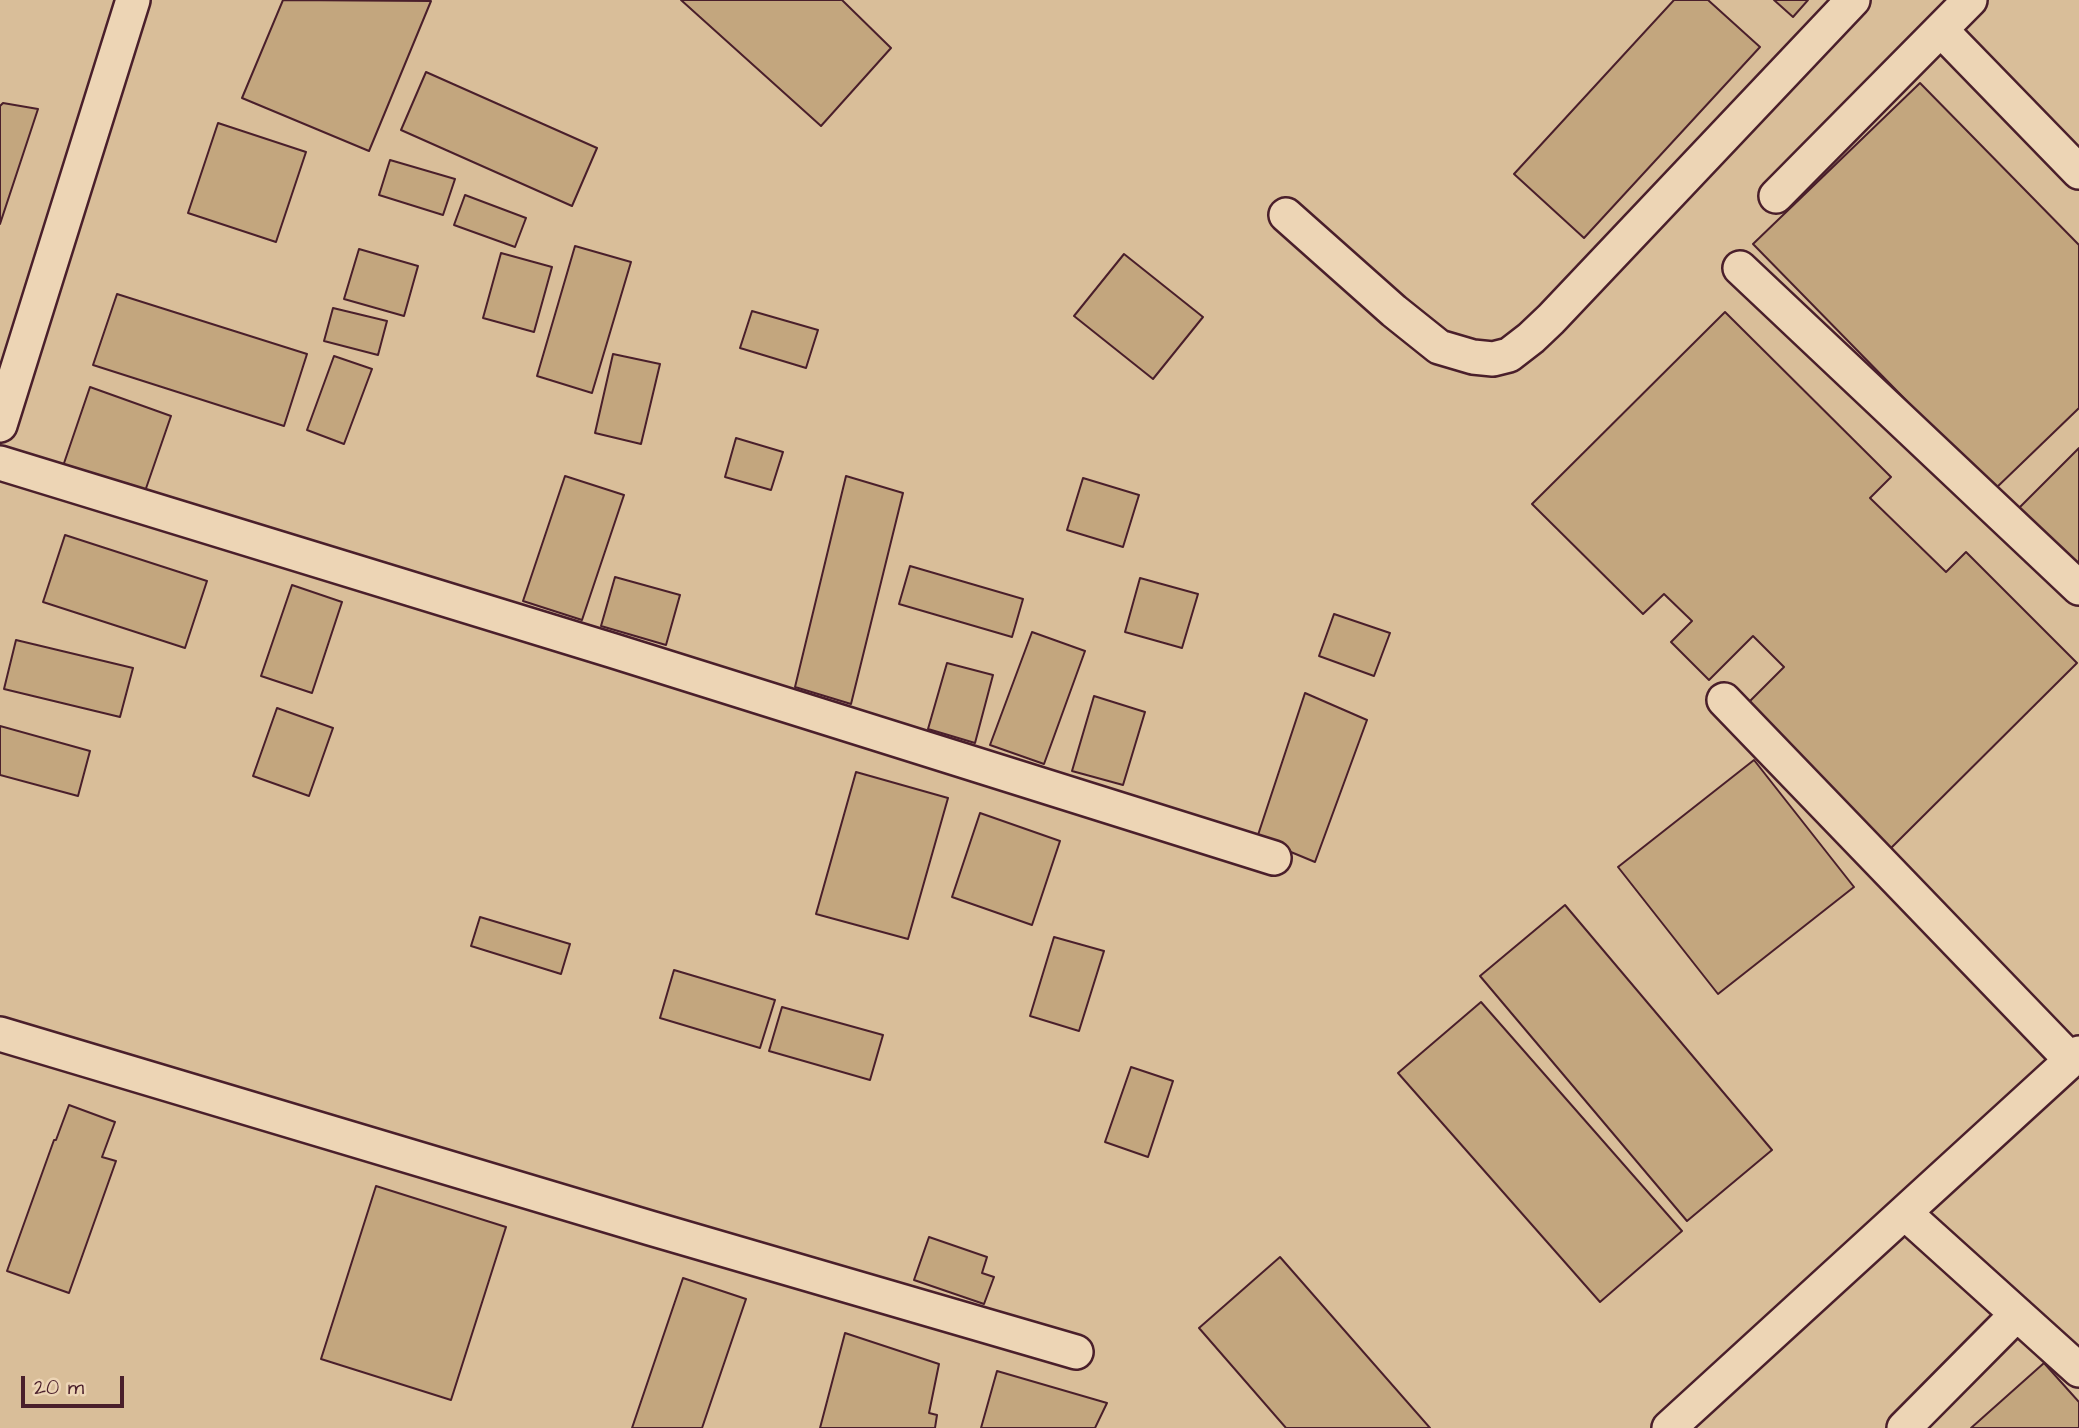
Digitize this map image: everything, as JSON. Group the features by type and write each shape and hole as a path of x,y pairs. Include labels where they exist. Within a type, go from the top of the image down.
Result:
{"street":[{"path":"0,425 133,0"},
{"path":"1286,215 1394,311 1439,347 1473,358 1493,359 1510,355 1551,319 1853,0"},
{"path":"1776,196 1970,0"},
{"path":"1941,30 2079,172"},
{"path":"1740,268 2079,588"},
{"path":"0,463 627,655 1273,858"},
{"path":"1669,1428 2075,1057 1724,700"},
{"path":"0,1034 1076,1352"},
{"path":"1905,1213 2079,1370"},
{"path":"1903,1428 2017,1314"}],"shaded area":[{"path":"0,0 2079,0 2079,1428 0,1428"}],"building":[{"path":"283,0 431,1 369,151 242,98"},
{"path":"681,0 842,0 891,48 821,126"},
{"path":"1674,0 1708,0 1760,47 1584,238 1514,174"},
{"path":"1774,0 1808,0 1793,17"},
{"path":"426,72 597,148 572,206 401,130"},
{"path":"1920,83 2079,245 2079,408 1994,490 1753,244"},
{"path":"3,103 38,109 0,224 0,106"},
{"path":"218,123 306,152 276,242 188,213"},
{"path":"390,160 455,179 443,215 379,195"},
{"path":"465,195 526,218 515,247 454,225"},
{"path":"575,246 631,262 592,393 537,376"},
{"path":"359,249 418,266 404,316 344,299"},
{"path":"501,253 552,267 534,332 483,318"},
{"path":"1124,254 1203,317 1153,379 1074,316"},
{"path":"117,294 307,354 284,426 93,365"},
{"path":"333,308 387,321 378,355 324,341"},
{"path":"752,311 818,330 806,368 740,348"},
{"path":"1725,312 1891,477 1870,498 1946,572 1966,552 2077,663 1885,854 1740,711 1784,667 1753,636 1709,680 1671,642 1692,621 1664,594 1643,614 1532,504"},
{"path":"613,354 660,364 641,444 595,433"},
{"path":"334,356 372,369 344,444 307,430"},
{"path":"90,387 171,416 142,500 61,472"},
{"path":"736,438 783,452 771,490 725,477"},
{"path":"2079,448 2079,573 2016,511"},
{"path":"565,476 624,495 582,620 523,601"},
{"path":"846,476 903,493 851,704 795,687"},
{"path":"1083,478 1139,495 1123,547 1067,530"},
{"path":"65,535 207,581 185,648 43,602"},
{"path":"910,566 1023,599 1012,637 899,604"},
{"path":"615,577 680,595 666,645 601,626"},
{"path":"1140,578 1198,594 1182,648 1125,632"},
{"path":"292,585 342,602 312,693 261,676"},
{"path":"1334,614 1390,633 1374,676 1319,656"},
{"path":"1032,632 1085,651 1044,764 990,745"},
{"path":"16,640 133,668 120,717 4,689"},
{"path":"947,663 993,675 975,743 928,729"},
{"path":"1305,693 1367,720 1315,862 1257,838"},
{"path":"1094,696 1145,712 1123,785 1072,771"},
{"path":"277,708 333,728 309,796 253,776"},
{"path":"0,726 90,751 78,796 0,775"},
{"path":"1754,760 1854,887 1718,994 1618,867"},
{"path":"856,772 948,798 908,939 816,914"},
{"path":"980,813 1060,841 1032,925 952,897"},
{"path":"1565,905 1772,1150 1687,1221 1480,976"},
{"path":"480,917 570,944 561,974 471,946"},
{"path":"1054,937 1104,951 1079,1031 1030,1016"},
{"path":"674,970 775,1000 760,1048 660,1018"},
{"path":"1481,1002 1682,1231 1600,1302 1398,1073"},
{"path":"782,1007 883,1035 870,1080 769,1051"},
{"path":"1131,1067 1173,1081 1148,1157 1105,1142"},
{"path":"69,1105 115,1122 102,1157 116,1161 69,1293 7,1271"},
{"path":"376,1186 506,1227 451,1400 321,1359"},
{"path":"929,1237 987,1257 982,1273 994,1277 984,1304 914,1280"},
{"path":"1280,1257 1430,1428 1286,1428 1199,1328"},
{"path":"683,1278 746,1299 702,1428 632,1428"},
{"path":"845,1333 939,1364 929,1413 937,1415 935,1428 820,1428"},
{"path":"2044,1363 2079,1402 2079,1428 1971,1428"},
{"path":"997,1371 1107,1403 1095,1428 981,1428"}]}
